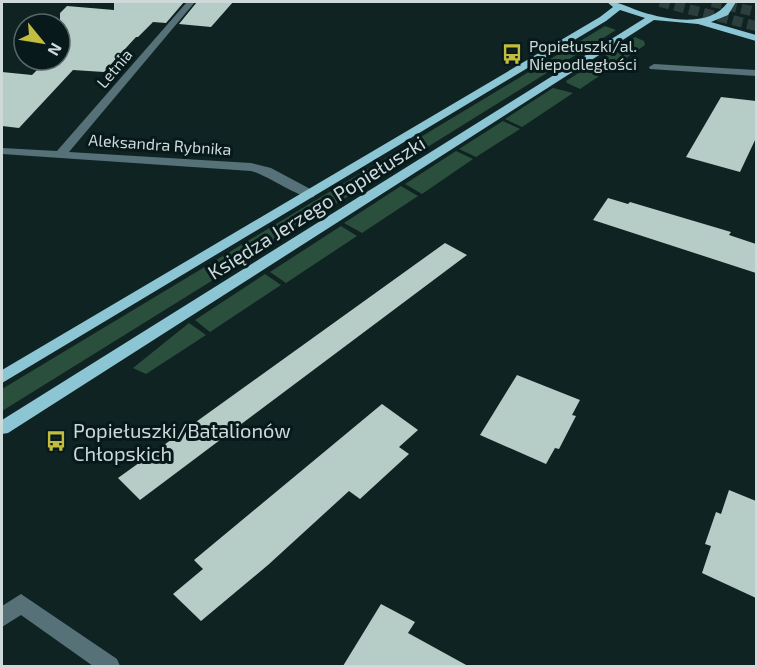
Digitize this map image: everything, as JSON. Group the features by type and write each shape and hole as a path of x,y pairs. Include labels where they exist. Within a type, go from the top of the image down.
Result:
{"main road":[{"path":"697,21 723,14 732,2"},
{"path":"614,4 651,18 697,21 756,38"},
{"name":"Księdza Jerzego Popiełuszki","path":"2,377 603,19 614,4"},
{"name":"Księdza Jerzego Popiełuszki","path":"2,428 651,18"}],"street":[{"name":"Letnia","path":"61,154 190,2"},
{"path":"654,68 756,73"},
{"name":"Aleksandra Rybnika","path":"2,151 259,168 310,194"},
{"path":"2,618 21,603 110,666"}],"green space":[{"path":"605,26 616,30 2,411 2,389"},
{"path":"635,37 644,41 645,45 580,89 567,83 566,81"},
{"path":"553,88 573,93 522,127 505,119"},
{"path":"503,121 520,129 476,157 459,149"},
{"path":"456,151 473,159 422,194 405,184"},
{"path":"401,186 418,196 362,233 344,223"},
{"path":"341,226 357,236 286,283 270,272"},
{"path":"265,274 281,285 210,332 195,320"},
{"path":"189,323 206,335 146,374 133,368"}],"building":[{"path":"114,2 184,2 166,23 153,22 104,72 72,71 72,12 61,12 67,6 114,10"},
{"path":"197,2 233,2 211,27 179,24"},
{"path":"2,72 32,75 35,72 71,72 19,128 2,126"},
{"path":"721,97 756,101 756,138 740,172 686,157"},
{"path":"608,198 628,204 630,202 731,232 729,235 756,244 756,273 593,220"},
{"path":"445,243 467,255 140,500 118,478"},
{"path":"517,375 580,400 572,415 576,416 559,449 555,448 546,464 480,435"},
{"path":"382,404 418,430 399,447 409,454 360,499 349,491 268,565 201,621 173,594 203,569 194,560"},
{"path":"729,490 756,501 756,598 702,573 711,546 705,544 716,512 721,514"},
{"path":"381,604 415,622 408,633 468,666 343,666"}],"tunnel":[{"path":"660,2 756,26"},
{"path":"712,2 756,12"}],"place":[{"name":"Popiełuszki/al. Niepodległości","path":"512,54"},
{"name":"Popiełuszki/Batalionów Chłopskich","path":"56,441"}]}
